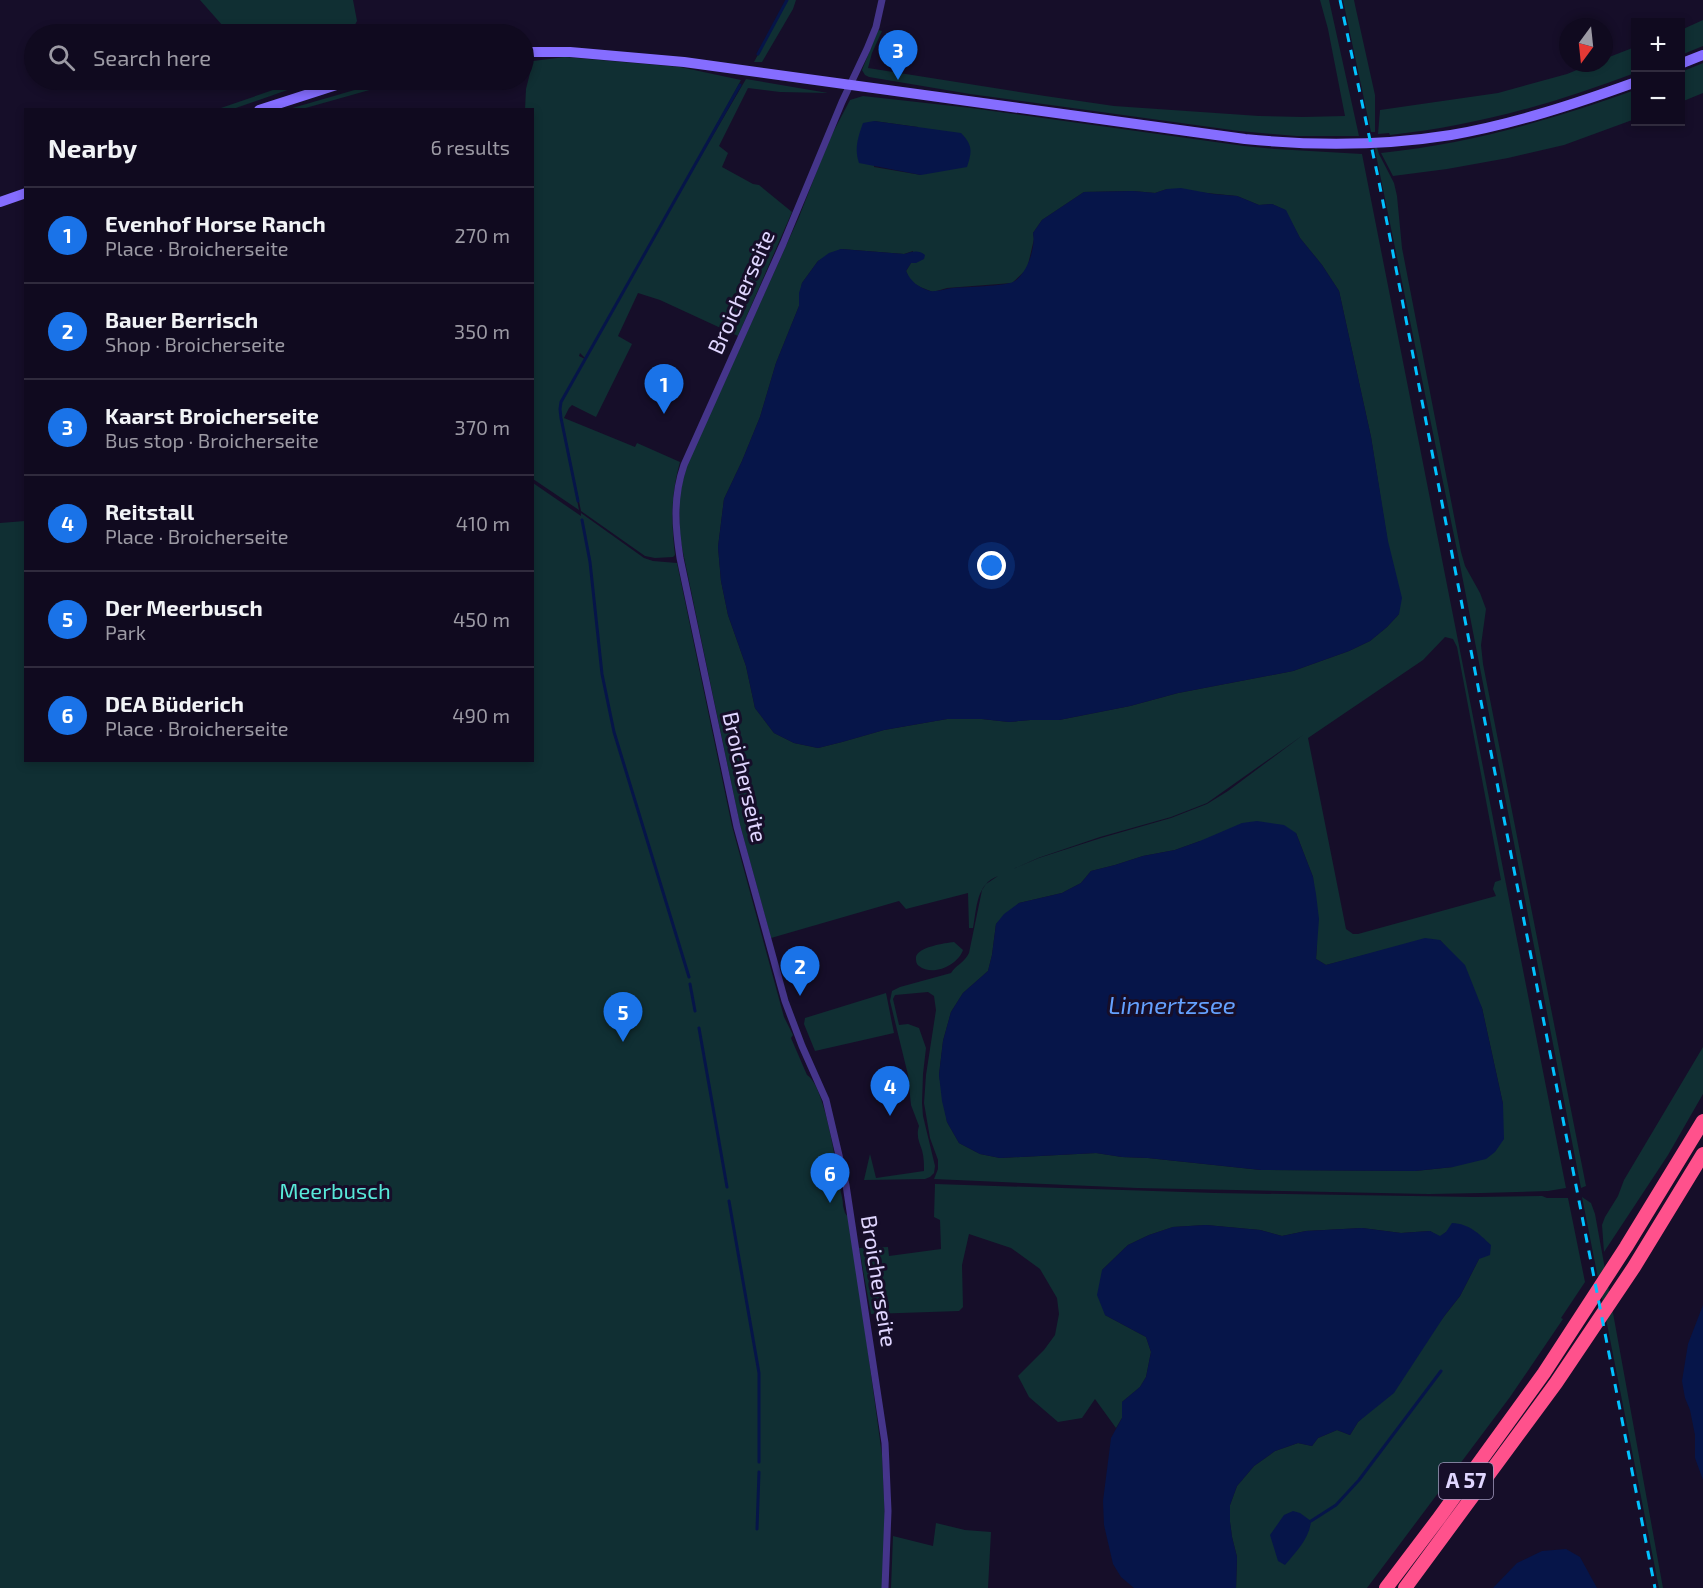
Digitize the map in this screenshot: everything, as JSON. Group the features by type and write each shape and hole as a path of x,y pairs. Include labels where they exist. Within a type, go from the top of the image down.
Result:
{"highway":[{"name":"A 57","path":"1386,1588 1544,1373 1626,1247 1703,1120"},
{"name":"A 57","path":"1405,1588 1556,1383 1634,1267 1703,1154"}],"main road":[{"path":"534,52 648,57 1245,139 1342,144 1451,135 1502,124 1631,83"},
{"path":"1685,62 1703,55"},
{"path":"265,108 321,90"},
{"path":"0,202 24,194"}],"street":[{"name":"Broicherseite","path":"882,0 876,27 684,465 676,498 675,514 680,558 737,827 785,1001 826,1100 844,1176 885,1443 888,1511 885,1588"}],"green space":[{"path":"200,0 353,0 357,21 355,24 221,24"},
{"path":"788,0 796,0 793,9 762,62 754,62"},
{"path":"1320,0 1329,0 1359,136 1296,136 1239,131 970,94 869,77 862,70 878,30 882,31 868,68 1114,106 1259,116 1345,116"},
{"path":"1343,0 1354,0 1375,95 1375,132 1371,132"},
{"path":"1703,20 1703,46 1685,53 1685,28"},
{"path":"1631,49 1631,74 1515,112 1422,131 1390,135 1389,133 1378,134 1380,110 1498,93 1572,72 1613,72 1613,56"},
{"path":"565,57 680,67 741,80 697,163 746,79 828,93 780,92 748,88 719,146 728,153 722,167 759,185 792,212 738,336 660,300 638,293 618,336 632,344 596,417 572,405 564,418 635,447 637,443 680,462 673,497 675,555 673,557 645,556 581,511 560,409 586,359 580,353 579,356 585,359 561,401 559,409 579,510 534,480 534,108 525,108 526,90 534,90 534,61"},
{"path":"1703,63 1703,93 1685,100 1685,72"},
{"path":"273,90 287,90 236,108 221,108"},
{"path":"355,90 369,90 306,108 292,108"},
{"path":"1631,91 1631,120 1564,145 1508,158 1393,176 1381,153 1478,137 1572,111"},
{"path":"863,96 971,108 1244,146 1362,154 1566,1188 1548,1191 1429,1194 1137,1188 934,1179 938,1169 938,1160 930,1138 924,1103 936,1010 934,996 928,992 895,995 893,999 899,1025 908,1024 919,1028 926,1048 922,1103 935,1166 934,1173 925,1179 864,1180 870,1154 876,1178 924,1171 918,1135 919,1126 911,1105 908,1075 890,1001 892,991 951,973 965,959 969,953 982,890 986,884 981,891 973,928 969,928 968,893 906,909 899,901 771,938 740,825 680,538 679,496 687,465 799,217 829,140 850,100","holes":["874,121 918,127 921,175 874,167","1167,189 1237,196 1259,205 1272,204 1285,210 1300,238 1339,291 1371,437 1399,614 1370,641 1293,671 1178,693 1130,706 1059,720 1009,722 947,719 884,730 818,748 794,743 774,733 755,708 746,666 728,615 721,581 718,547 724,499 760,417 776,363 799,306 802,283 818,261 841,249 904,254 913,251 911,263 906,271 910,281 933,292 947,288 1012,283 1027,269 1034,239 1033,233 1042,220 1084,192 1155,193","1445,637 1453,639 1457,647 1501,880 1495,882 1493,889 1496,896 1353,934 1346,929 1308,738 1423,660","1303,735 1207,804 1171,818 1039,858 1013,869 1038,858 1100,837 1171,817 1207,803","1296,833 1313,877 1316,959 1326,965 1399,946 1440,940 1450,951 1482,1008 1503,1104 1453,1167 1415,1171 1261,1170 1096,1153 1000,1158 980,1154 959,1143 947,1122 939,1075 943,1041 951,1012 963,993 988,971 996,924 1019,903 1062,893 1081,883 1091,871 1143,856 1175,850 1200,841"]},
{"path":"1376,144 1394,183 1397,196 1402,248 1461,552 1465,566 1486,609 1481,645 1483,664 1586,1186 1581,1188 1460,565 1374,145"},
{"name":"Meerbusch","path":"534,484 581,516 581,513 644,558 677,563 732,826 784,1017 807,1075 819,1094 824,1109 833,1144 843,1206 848,1217 882,1455 885,1520 882,1588 0,1588 0,523 24,521 24,762 534,762"},
{"path":"954,942 963,950 951,965 931,970 917,964 916,957 922,951 932,946"},
{"path":"886,993 894,1033 815,1051 804,1024 805,1018"},
{"path":"1703,1047 1703,1094 1668,1155 1604,1252 1602,1225 1605,1217 1618,1196 1624,1180"},
{"path":"935,1184 1215,1193 1568,1198 1585,1282 1510,1397 1367,1588 1236,1588 1237,1557 1232,1537 1230,1505 1237,1486 1254,1466 1275,1451 1298,1443 1312,1446 1318,1438 1337,1430 1350,1435 1460,1296 1479,1259 1446,1232 1440,1237 1430,1231 1401,1233 1362,1228 1306,1231 1282,1236 1260,1230 1206,1225 1173,1227 1149,1235 1128,1245 1102,1270 1105,1315 1146,1337 1151,1352 1146,1377 1140,1387 1122,1402 1122,1418 1116,1428 1095,1399 1082,1418 1058,1422 1029,1397 1018,1376 1044,1350 1055,1335 1059,1314 1057,1298 1040,1269 1011,1248 969,1234 962,1265 963,1307 959,1311 871,1314 859,1248 888,1247 889,1256 941,1249 940,1220 934,1217"},
{"path":"1582,1197 1591,1203 1595,1214 1663,1588 1659,1588"},
{"path":"936,1523 965,1530 991,1532 988,1588 891,1588 893,1536 933,1546"}],"water":[{"path":"874,121 961,133 968,141 970,149 967,167 921,175 859,163 858,138 863,123"},
{"path":"1181,188 1237,196 1259,205 1272,204 1286,210 1300,238 1339,291 1371,437 1388,541 1402,598 1399,614 1370,641 1293,671 1178,693 1130,706 1059,720 1009,722 947,719 884,730 818,748 794,743 774,733 755,708 746,666 728,615 721,581 718,547 724,499 760,417 776,363 799,306 802,283 818,261 829,253 841,249 904,254 917,252 925,255 924,259 911,263 906,271 915,284 930,291 1009,283 1018,278 1026,267 1033,246 1033,233 1042,220 1084,192 1155,193"},
{"name":"Linnertzsee","path":"1257,821 1284,825 1296,833 1313,877 1316,894 1319,919 1316,959 1326,965 1425,938 1440,940 1465,965 1482,1008 1503,1104 1504,1139 1495,1152 1486,1159 1453,1167 1415,1171 1261,1170 1096,1153 1000,1158 980,1154 959,1143 947,1122 942,1101 939,1075 943,1041 951,1012 963,993 988,971 996,924 1004,914 1019,903 1062,893 1081,883 1091,871 1143,856 1175,850 1242,823"},
{"path":"1452,1223 1464,1225 1478,1233 1491,1245 1490,1255 1479,1259 1460,1296 1394,1393 1358,1422 1350,1435 1337,1430 1318,1438 1312,1446 1298,1443 1275,1451 1254,1466 1237,1486 1230,1505 1232,1537 1237,1557 1236,1588 1134,1588 1121,1577 1113,1564 1104,1525 1103,1501 1111,1438 1122,1418 1122,1402 1140,1387 1146,1377 1151,1352 1146,1337 1105,1315 1097,1295 1102,1270 1128,1245 1173,1227 1206,1225 1260,1230 1282,1236 1306,1231 1362,1228 1401,1233 1430,1231 1440,1236"},
{"path":"1703,1305 1703,1480 1695,1458 1695,1435 1682,1381 1688,1344"},
{"path":"1293,1511 1311,1521 1305,1539 1285,1565 1278,1561 1270,1535 1284,1515"},
{"path":"1566,1549 1580,1557 1597,1588 1493,1588 1517,1563 1542,1551"}],"waterway":[{"path":"758,54 787,0"},
{"path":"578,501 561,418 561,402 740,85"},
{"path":"582,520 590,562 602,674 614,732 689,977"},
{"path":"690,984 695,1011"},
{"path":"699,1028 727,1187"},
{"path":"729,1201 759,1373 759,1462"},
{"path":"1311,1521 1336,1505 1359,1480 1441,1371"},
{"path":"757,1529 759,1472"}],"railway":[{"path":"1340,0 1379,182 1655,1588"}],"place":[{"name":"Kaarst Broicherseite","path":"898,80"},
{"name":"Evenhof Horse Ranch","path":"664,414"},
{"name":"Bauer Berrisch","path":"800,996"},
{"name":"Der Meerbusch","path":"623,1042"},
{"name":"Reitstall","path":"890,1116"},
{"name":"DEA Büderich","path":"830,1203"}]}
